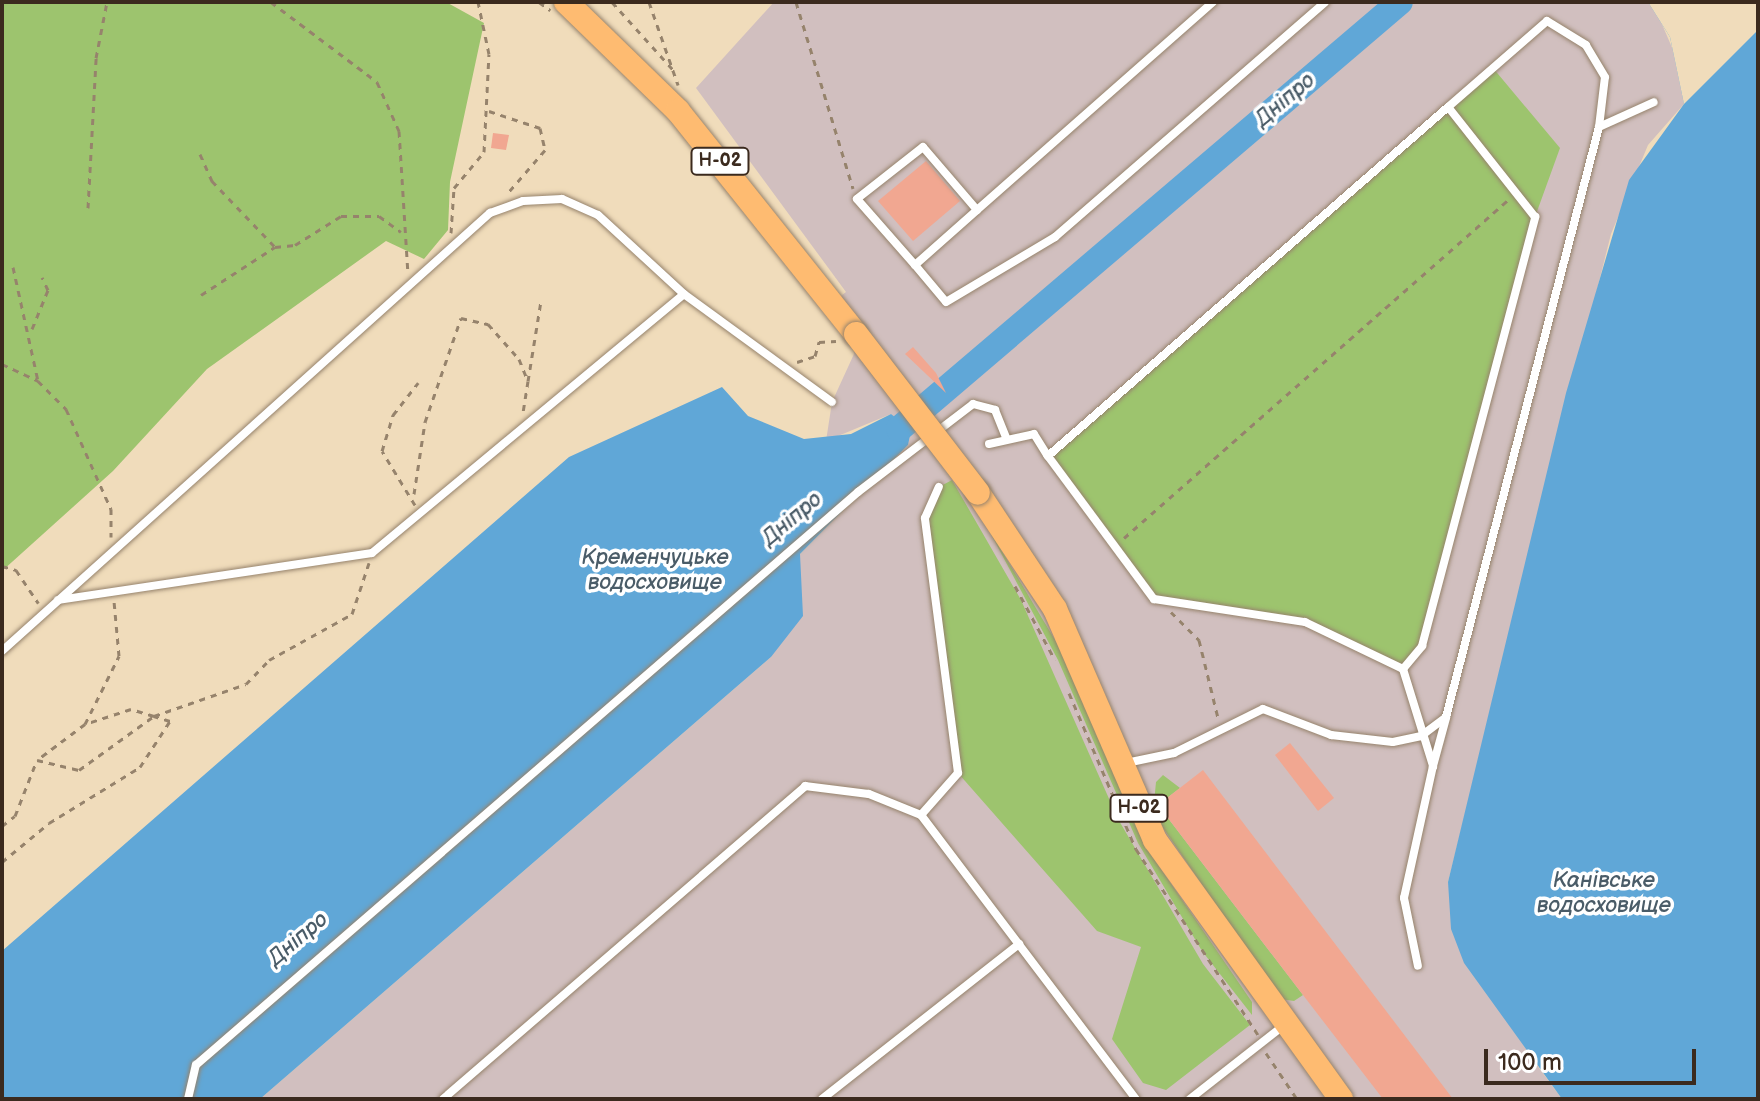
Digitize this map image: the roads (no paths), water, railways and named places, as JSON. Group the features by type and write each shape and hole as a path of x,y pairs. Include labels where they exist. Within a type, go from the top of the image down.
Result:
{"main road":[{"name":"Н-02","path":"566,2 678,111 849,334 978,493 1055,609 1118,765 1155,840 1284,1025 1341,1099"}],"lane":[{"path":"915,265 1213,2"},
{"path":"977,210 923,147 857,199 946,302 1055,237 1325,2"},
{"path":"1048,456 1547,21 1586,45 1605,77 1599,127 1433,766 1404,898 1418,966"},
{"path":"1599,127 1654,102"},
{"path":"1403,669 1422,646 1535,217 1448,107"},
{"path":"2,651 490,213 523,201 562,199 598,215 684,294 832,402"},
{"path":"58,600 372,553 684,294"},
{"path":"188,1099 196,1065 858,492 973,404 995,410 1006,437"},
{"path":"989,444 1006,437 1034,434 1154,599 1305,622 1403,669 1421,736 1433,766"},
{"path":"921,815 958,773 925,518 939,487"},
{"path":"1118,765 1174,753 1263,709 1331,735 1393,742 1421,736 1446,717"},
{"path":"443,1099 805,786 869,794 921,815 1136,1099"},
{"path":"822,1099 1019,944"},
{"path":"1190,1099 1284,1025"}],"water":[{"name":"Канівське водосховище","path":"1648,2 1758,2 1758,1099 1562,1099 1464,963 1451,929 1448,882 1566,393 1629,180 1684,104 1670,37"},
{"name":"Кременчуцьке водосховище","path":"722,387 748,416 804,439 851,434 891,414 911,430 908,445 800,554 803,616 771,657 260,1099 2,1099 2,951 569,457"}],"waterway":[{"name":"Дніпро","path":"899,429 1400,2"}]}
